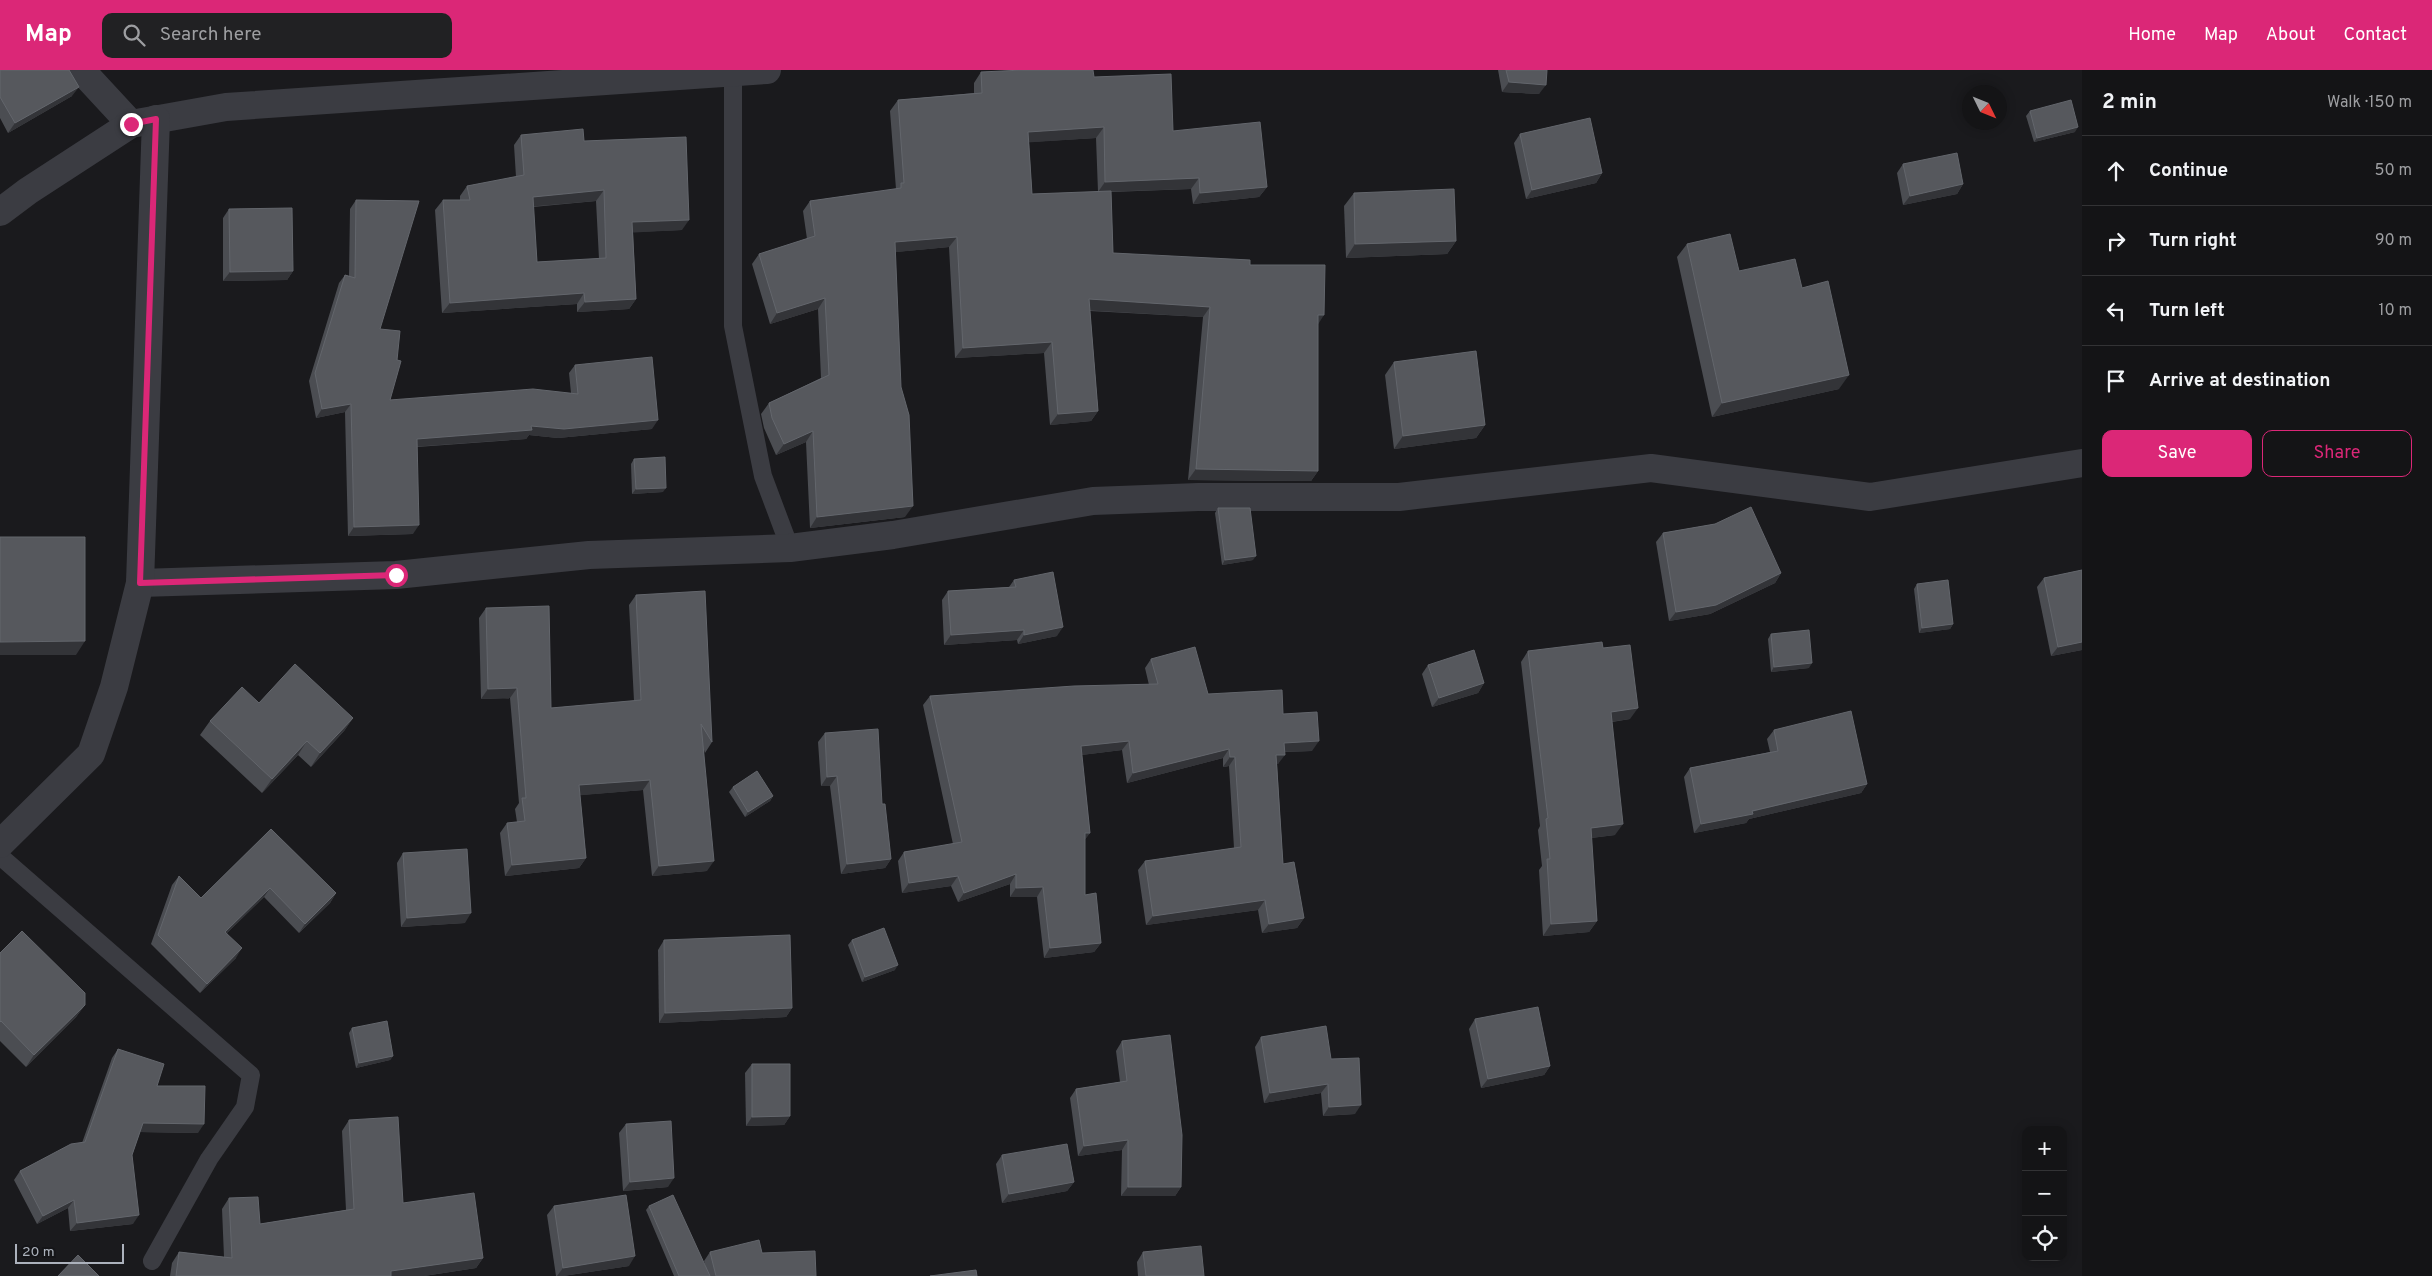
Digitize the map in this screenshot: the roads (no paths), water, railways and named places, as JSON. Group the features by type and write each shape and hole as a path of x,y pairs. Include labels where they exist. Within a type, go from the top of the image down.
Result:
{"street":[{"path":"81,70 143,122"},
{"path":"0,212 143,122 226,107 767,70"},
{"path":"0,844 91,754 114,687 140,583 143,122"},
{"path":"140,583 396,575 589,555 790,548 893,535 1093,501 1207,497 1399,497 1651,468 1870,497 2082,463"}],"lane":[{"path":"733,72 732,326 763,476 790,548"},
{"path":"0,856 251,1076 245,1107 208,1159 152,1261"}]}
